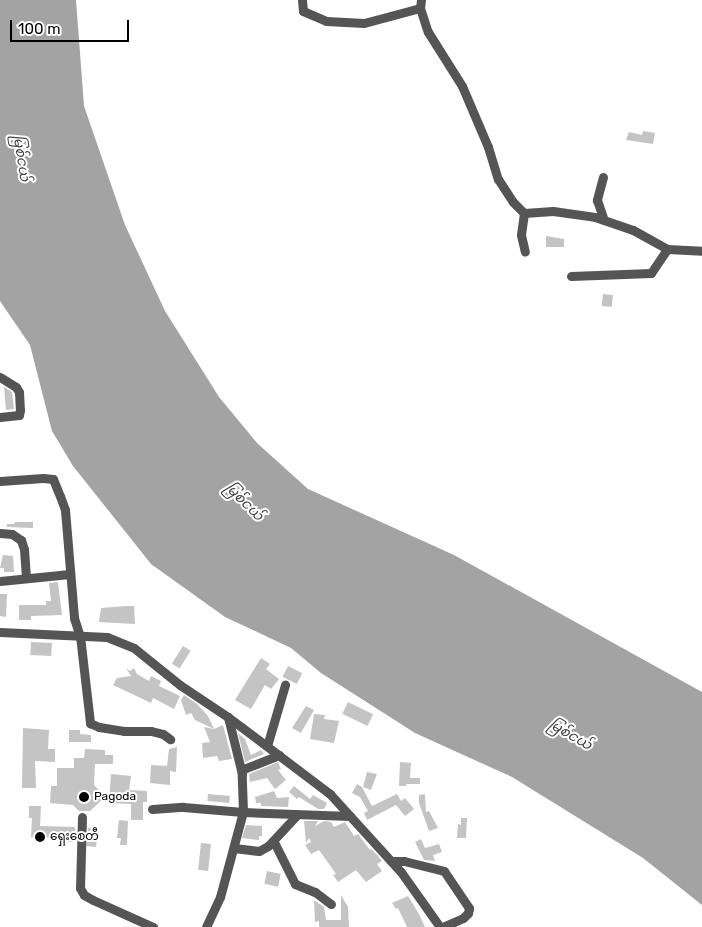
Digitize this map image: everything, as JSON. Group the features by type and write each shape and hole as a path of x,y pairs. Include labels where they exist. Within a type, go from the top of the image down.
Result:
{"street":[{"path":"302,0 303,11 326,21 364,23 420,4 428,32 438,51 462,86 488,147 498,179 524,213"},
{"path":"603,177 597,200 604,220"},
{"path":"524,213 553,211 604,220 652,240 667,250 702,251"},
{"path":"524,213 521,235 526,252"},
{"path":"571,276 651,273 667,250"},
{"path":"0,377 16,387 19,392 20,410 18,415 0,417"},
{"path":"0,481 53,479 65,510 74,618 80,636 90,723 99,727 124,731 151,731 163,734 170,739"},
{"path":"0,532 12,534 21,540 24,549 26,577"},
{"path":"0,581 70,574"},
{"path":"0,632 107,637 134,648 180,685 228,717 330,794 391,861 441,927 463,918 468,913 469,908 444,871 404,861 391,861"},
{"path":"267,746 285,684"},
{"path":"206,927 220,897 244,812 241,770 228,717"},
{"path":"241,770 279,755"},
{"path":"152,808 183,807 296,816 350,816"},
{"path":"234,848 259,851 274,842 296,816"},
{"path":"82,817 80,888 84,895 153,927"},
{"path":"274,842 295,884 315,892 331,904"}],"water":[{"name":"မြစ်ငယ်","path":"0,0 76,0 84,106 125,225 165,311 219,397 257,443 308,489 454,555 702,692 702,905 643,858 512,777 415,733 321,673 291,648 225,617 151,564 73,466 52,431 30,345 0,301"}],"building":[{"path":"643,131 655,133 653,144 626,140 629,132 642,135"},
{"path":"546,236 564,239 564,247 546,247"},
{"path":"603,294 613,295 612,307 602,306"},
{"path":"4,387 12,392 14,409 6,410"},
{"path":"15,522 33,522 33,528 7,527 7,524 14,524"},
{"path":"3,555 13,556 14,572 4,572 4,568 0,568"},
{"path":"58,582 62,615 31,616 31,620 19,620 19,605 46,605 46,601 51,601 49,583"},
{"path":"0,594 7,594 6,617 0,616"},
{"path":"134,606 135,624 99,622 101,608"},
{"path":"31,642 52,643 51,656 30,655"},
{"path":"183,646 191,651 180,669 172,664"},
{"path":"261,658 270,664 266,669 279,679 271,689 265,685 251,709 235,700"},
{"path":"288,666 302,673 297,684 283,677"},
{"path":"126,668 130,671 134,668 137,674 149,681 151,676 161,681 159,686 180,696 174,709 153,698 151,703 113,685 117,678 131,676"},
{"path":"184,695 197,704 208,716 214,729 195,720 191,713 186,715 181,700"},
{"path":"348,702 373,714 367,726 342,714"},
{"path":"306,706 314,710 301,733 292,728"},
{"path":"314,714 325,715 324,719 339,721 334,743 310,739"},
{"path":"223,725 232,759 219,761 217,756 203,758 202,743 210,742 204,727 214,729"},
{"path":"23,728 49,730 48,749 55,749 55,762 35,761 36,788 22,788"},
{"path":"69,730 80,730 80,734 91,735 91,742 69,742"},
{"path":"238,733 245,739 251,755 261,750 264,754 245,762"},
{"path":"177,747 176,772 170,771 170,785 150,783 151,765 167,766 169,749"},
{"path":"85,749 105,750 105,755 113,755 113,764 95,764 94,785 105,797 90,811 79,811 73,805 50,803 51,786 57,786 57,768 74,768 74,758 84,758"},
{"path":"278,762 281,769 278,770 286,780 275,789 267,778 250,782 249,774"},
{"path":"400,762 411,763 410,778 420,778 420,784 399,786"},
{"path":"367,772 377,774 371,790 363,787"},
{"path":"111,774 131,776 129,790 147,791 147,802 143,802 143,820 131,820 131,804 109,803"},
{"path":"357,784 362,787 372,806 397,794 401,801 405,798 414,809 405,816 396,805 367,820 364,813 368,811 360,797 352,793"},
{"path":"294,786 310,799 313,795 327,803 324,809 318,809 299,797 297,799 289,792"},
{"path":"274,791 277,798 289,797 288,807 261,806 261,803 256,803 255,797"},
{"path":"208,794 230,796 229,803 207,801"},
{"path":"425,794 426,812 429,811 438,828 429,831 419,803 419,795"},
{"path":"29,806 41,806 40,826 75,827 75,842 66,842 66,838 31,837 32,818 29,818"},
{"path":"461,818 467,818 466,838 457,838 458,824 461,825"},
{"path":"119,820 128,821 127,845 120,845 121,838 117,838"},
{"path":"304,821 318,821 315,826 324,821 331,822 334,827 345,822 354,836 358,834 370,850 382,861 377,864 382,871 366,882 356,870 338,882 333,875 336,874 319,850 311,854 305,845 311,842 309,838 306,843"},
{"path":"246,825 262,826 262,836 259,836 259,840 242,838"},
{"path":"88,828 98,829 96,847 86,846"},
{"path":"421,839 425,848 439,844 442,852 433,855 435,861 424,860 415,842"},
{"path":"201,843 211,844 208,871 198,870"},
{"path":"267,871 281,874 278,887 264,884"},
{"path":"341,895 348,907 349,927 319,927 319,921 315,922 314,900 324,907 326,920 341,920"},
{"path":"408,896 425,927 407,927 398,908 396,909 392,903"}],"place":[{"name":"Pagoda","path":"84,797"},
{"name":"ရှေးစေတီ","path":"40,837"}]}
